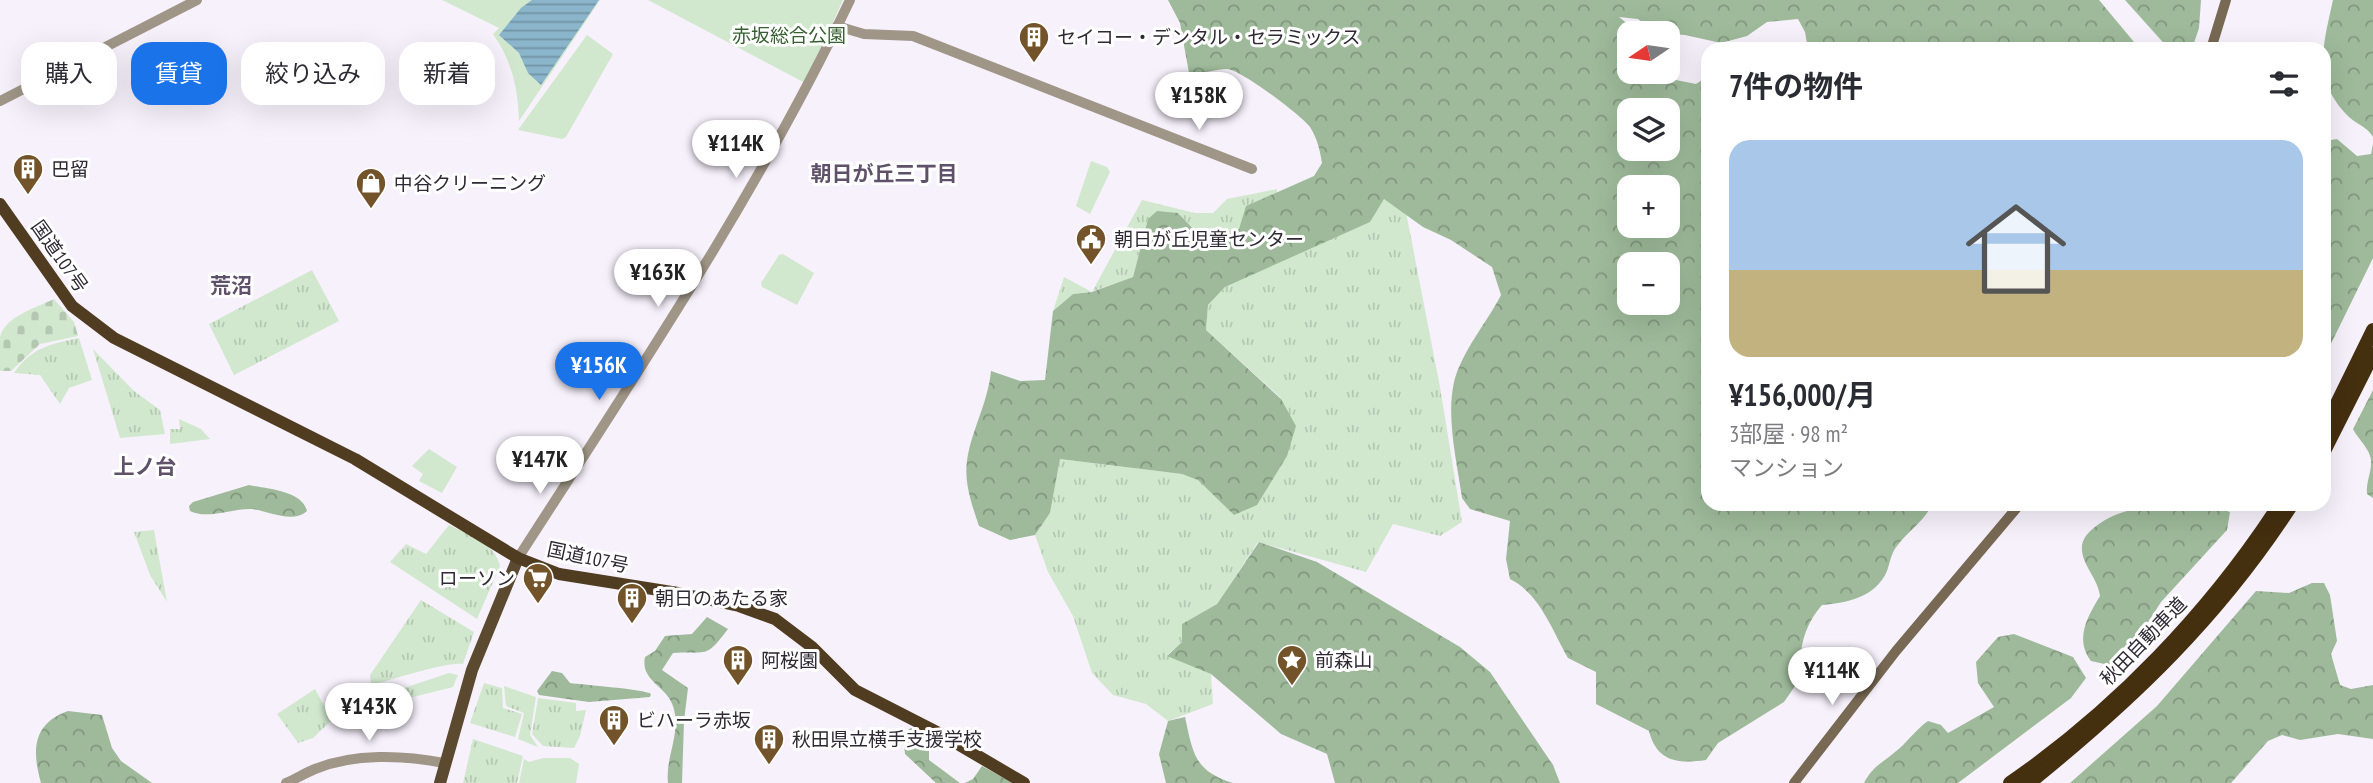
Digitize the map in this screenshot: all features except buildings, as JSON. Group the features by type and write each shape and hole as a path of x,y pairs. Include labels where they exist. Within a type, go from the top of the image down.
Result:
{"highway":[{"name":"国道107号","path":"0,204 62,295 79,314 100,330 355,459 518,558 559,573 678,593 759,612 791,630 855,690 964,746 1024,783"},
{"path":"2331,416 2373,330"},
{"path":"2331,437 2373,354"},
{"name":"秋田自動車道","path":"2010,783 2104,709 2165,649 2221,586 2275,511"},
{"name":"秋田自動車道","path":"2029,783 2110,717 2173,656 2228,593 2287,511"}],"main road":[{"path":"2213,42 2226,0"},
{"path":"1794,783 1896,652 2014,511"},
{"path":"440,783 472,670 518,558"}],"street":[{"path":"0,101 197,0"},
{"path":"518,558 728,224 801,99 850,0"},
{"path":"837,26 864,34 913,36 1252,169"},
{"path":"286,783 314,769 353,760 400,757 444,763"}],"green space":[{"path":"442,0 600,0 519,121 513,75 493,34 499,28"},
{"name":"赤坂総合公園","path":"648,0 843,0 805,83"},
{"path":"1168,0 2099,0 2134,42 1807,42 1798,19 1767,22 1747,36 1716,42 1680,35 1680,21 1640,21 1619,17 1624,21 1617,21 1617,84 1680,84 1680,81 1696,84 1701,81 1701,511 1928,511 1895,549 1887,571 1876,587 1851,600 1822,605 1816,612 1804,638 1802,676 1784,702 1718,743 1706,760 1686,762 1663,755 1657,749 1649,731 1596,704 1596,672 1568,658 1537,603 1510,579 1506,559 1510,521 1470,509 1462,498 1452,425 1454,382 1468,348 1501,295 1492,267 1451,240 1423,227 1384,199 1370,222 1225,287 1208,305 1206,330 1281,399 1296,426 1287,456 1257,505 1234,515 1198,480 1182,474 1060,459 1050,513 1035,535 1010,540 979,526 971,502 966,470 991,371 1020,381 1045,380 1053,311 1073,294 1092,292 1133,277 1148,219 1157,211 1178,213 1200,236 1214,242 1239,229 1246,206 1314,176 1322,163 1315,135 1310,127 1257,84 1227,69 1189,73 1180,23"},
{"path":"2125,0 2201,0 2199,28 2194,42 2163,42"},
{"path":"2333,0 2373,0 2373,137 2349,117 2331,93 2331,42 2325,42"},
{"path":"587,35 613,54 566,137 562,139 518,130"},
{"path":"2337,139 2357,156 2371,154 2373,144 2373,258 2331,344 2331,140"},
{"path":"1091,161 1107,167 1110,172 1090,214 1076,206"},
{"path":"1277,189 1277,193 1247,206 1239,230 1214,242 1200,236 1178,213 1148,219 1133,277 1092,292 1142,200 1195,213 1213,213 1227,199"},
{"path":"1384,199 1406,212 1440,387 1462,522 1440,536 1393,524 1366,572 1258,542 1217,604 1182,624 1182,642 1167,655 1211,674 1213,704 1168,721 1146,704 1113,695 1092,673 1073,616 1048,572 1035,535 1050,513 1060,459 1182,474 1198,479 1234,515 1281,398 1206,330 1208,305 1225,287 1273,265"},
{"path":"783,254 814,273 797,305 762,287 761,283 779,255"},
{"path":"312,270 339,321 234,375 209,324"},
{"path":"1064,277 1092,292 1073,294 1053,311"},
{"path":"54,299 74,322 78,336 40,344 11,371 0,371 0,337 8,323"},
{"path":"79,338 92,380 69,388 60,404 40,375 14,373 27,358 42,348"},
{"path":"93,349 134,391 160,410 165,434 120,438"},
{"path":"2373,390 2373,498 2367,494 2370,455 2353,429"},
{"path":"179,419 201,429 210,439 170,444 170,429 180,429"},
{"path":"429,449 457,467 442,493 419,481 423,474 412,466"},
{"path":"249,485 291,495 304,504 307,511 301,515 287,517 252,509 212,514 190,511 189,506 193,502"},
{"path":"2126,511 2230,512 2227,530 2161,602 2127,655 2109,665 2091,661 2086,653 2083,636 2087,620 2100,596 2086,564 2082,545 2091,530 2112,516"},
{"path":"449,525 487,546 493,551 500,566 477,619 390,562 406,544 426,554"},
{"path":"154,530 167,602 150,575 134,532"},
{"path":"1259,542 1317,562 1460,647 1490,672 1553,765 1560,783 1335,783 1327,754 1281,734 1211,674 1167,656 1182,642 1182,624 1217,604"},
{"path":"2312,583 2324,583 2330,595 2337,641 2331,654 2340,685 2351,689 2373,685 2373,739 2338,734 2300,740 2282,735 2268,741 2231,783 2070,783 2157,706 2256,591 2289,593"},
{"path":"421,600 474,632 463,664 433,668 371,685 370,675"},
{"path":"707,617 728,629 721,639 705,652 673,653 662,670 688,688 682,783 668,783 675,716 670,699 646,672 645,657 655,651 665,636 692,634"},
{"path":"2014,634 2073,657 2086,678 2071,698 1958,783 1864,783 1874,769 1928,721 1941,725 1948,733 1994,707 1978,683 1976,662 1998,637"},
{"path":"552,671 562,673 570,683 651,694 650,697 589,702 539,695 537,691"},
{"path":"449,673 458,675 453,687 357,711 349,711 347,707"},
{"path":"484,683 502,688 503,708 522,714 515,737 470,723"},
{"path":"504,686 536,697 530,735 538,747 518,739 524,713 506,706"},
{"path":"315,689 332,720 313,738 298,743 277,714"},
{"path":"538,698 576,703 576,711 586,710 580,736 574,748 543,746 532,734"},
{"path":"68,711 102,715 112,748 121,761 152,783 41,783 36,750 41,731 47,723"},
{"path":"1185,717 1197,759 1210,773 1233,783 1166,783 1159,754 1168,721"},
{"path":"911,728 934,737 929,746 929,760 960,783 936,783 905,754 903,733"},
{"path":"473,739 523,756 517,783 463,783"},
{"path":"543,758 570,758 579,764 576,783 519,783 524,759 529,762"},
{"path":"982,766 1013,783 965,783 973,779"}],"water":[{"path":"532,0 599,0 541,85 528,73 519,53 499,35 521,8"}],"place":[{"name":"セイコー・デンタル・セラミックス","path":"1034,64"},
{"name":"巴留","path":"28,196"},
{"name":"中谷クリーニング","path":"371,210"},
{"name":"朝日が丘児童センター","path":"1091,266"},
{"name":"ローソン","path":"538,605"},
{"name":"朝日のあたる家","path":"632,625"},
{"name":"阿桜園","path":"738,687"},
{"name":"前森山","path":"1292,687"},
{"name":"ビハーラ赤坂","path":"614,747"},
{"name":"秋田県立横手支援学校","path":"769,766"}],"district":[{"name":"朝日が丘三丁目","path":"884,173"},
{"name":"荒沼","path":"231,285"},
{"name":"上ノ台","path":"145,466"}]}
